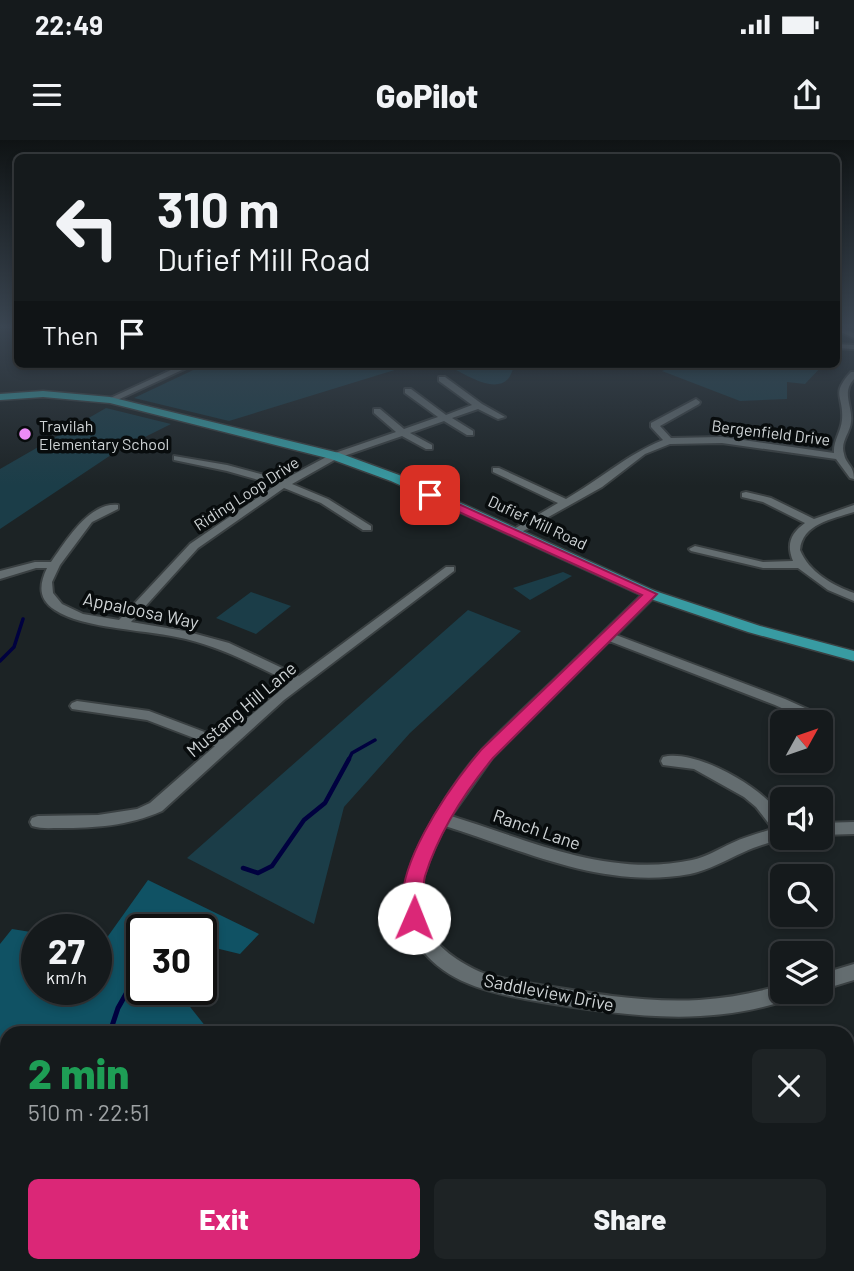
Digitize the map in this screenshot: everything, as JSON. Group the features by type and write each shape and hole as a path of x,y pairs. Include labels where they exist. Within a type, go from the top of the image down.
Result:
{"main road":[{"name":"Dufief Mill Road","path":"0,397 43,394 110,400 335,456 395,478 650,594 754,629 854,656"}],"street":[{"path":"110,400 153,381"},
{"path":"444,381 480,407 501,417"},
{"path":"848,381 844,385 843,395 851,421 838,444 839,457 854,475"},
{"path":"408,391 470,433"},
{"path":"669,441 654,425 696,402"},
{"name":"Riding Loop Drive","path":"122,624 194,546 282,485 335,456 443,417 480,407"},
{"path":"377,411 401,432 429,447"},
{"name":"Bergenfield Drive","path":"514,532 598,485 642,452 669,441 722,440 839,457"},
{"path":"177,458 221,466 325,500 367,528"},
{"path":"496,470 566,503"},
{"path":"746,495 767,500 814,523"},
{"path":"0,575 35,565 54,565 88,520 114,507"},
{"path":"854,508 803,529 795,539 794,550 801,564 816,578 854,597"},
{"path":"695,549 763,565 801,564"},
{"name":"Appaloosa Way","path":"54,565 46,582 47,593 58,607 80,617 224,646 301,682"},
{"name":"Mustang Hill Lane","path":"38,822 114,821 143,814 167,798 279,697 450,569"},
{"name":"Saddleview Drive","path":"650,594 487,754 467,778 440,819 415,876 414,918 421,933 439,956 473,977 514,989 632,1009 716,1008 770,997"},
{"path":"607,636 798,710"},
{"path":"78,706 149,716 226,745"},
{"path":"668,761 699,765 749,793 762,803 770,815"},
{"name":"Ranch Lane","path":"440,819 484,831 575,864 630,873 694,867 770,836"},
{"path":"833,829 854,828"},
{"path":"833,978 854,972"}],"shaded area":[{"path":"170,381 360,381 229,421 134,398"},
{"path":"478,381 505,381 494,384"},
{"path":"687,381 808,381 805,384 787,382 787,399 740,401"},
{"path":"106,408 171,424 117,451 0,529 0,469"},
{"path":"563,572 572,576 530,600 513,588"},
{"path":"251,592 291,606 256,634 216,618"},
{"path":"468,610 521,631 410,733 344,807 314,924 187,858"},
{"path":"148,880 259,934 240,954 217,948 217,914 126,914 126,1005 189,1005 205,1026 0,1026 0,944 12,929 21,930 21,1005 112,1005 112,931"}],"waterway":[{"path":"0,661 14,647 23,619"},
{"path":"349,759 352,753 375,740"},
{"path":"243,868 258,873 272,866 304,820 325,803 349,759"},
{"path":"112,1026 126,994"}],"place":[{"name":"Travilah Elementary School","path":"25,434"}],"route":[{"path":"414,918 415,876 440,819 467,778 487,754 650,594 430,495"}]}
